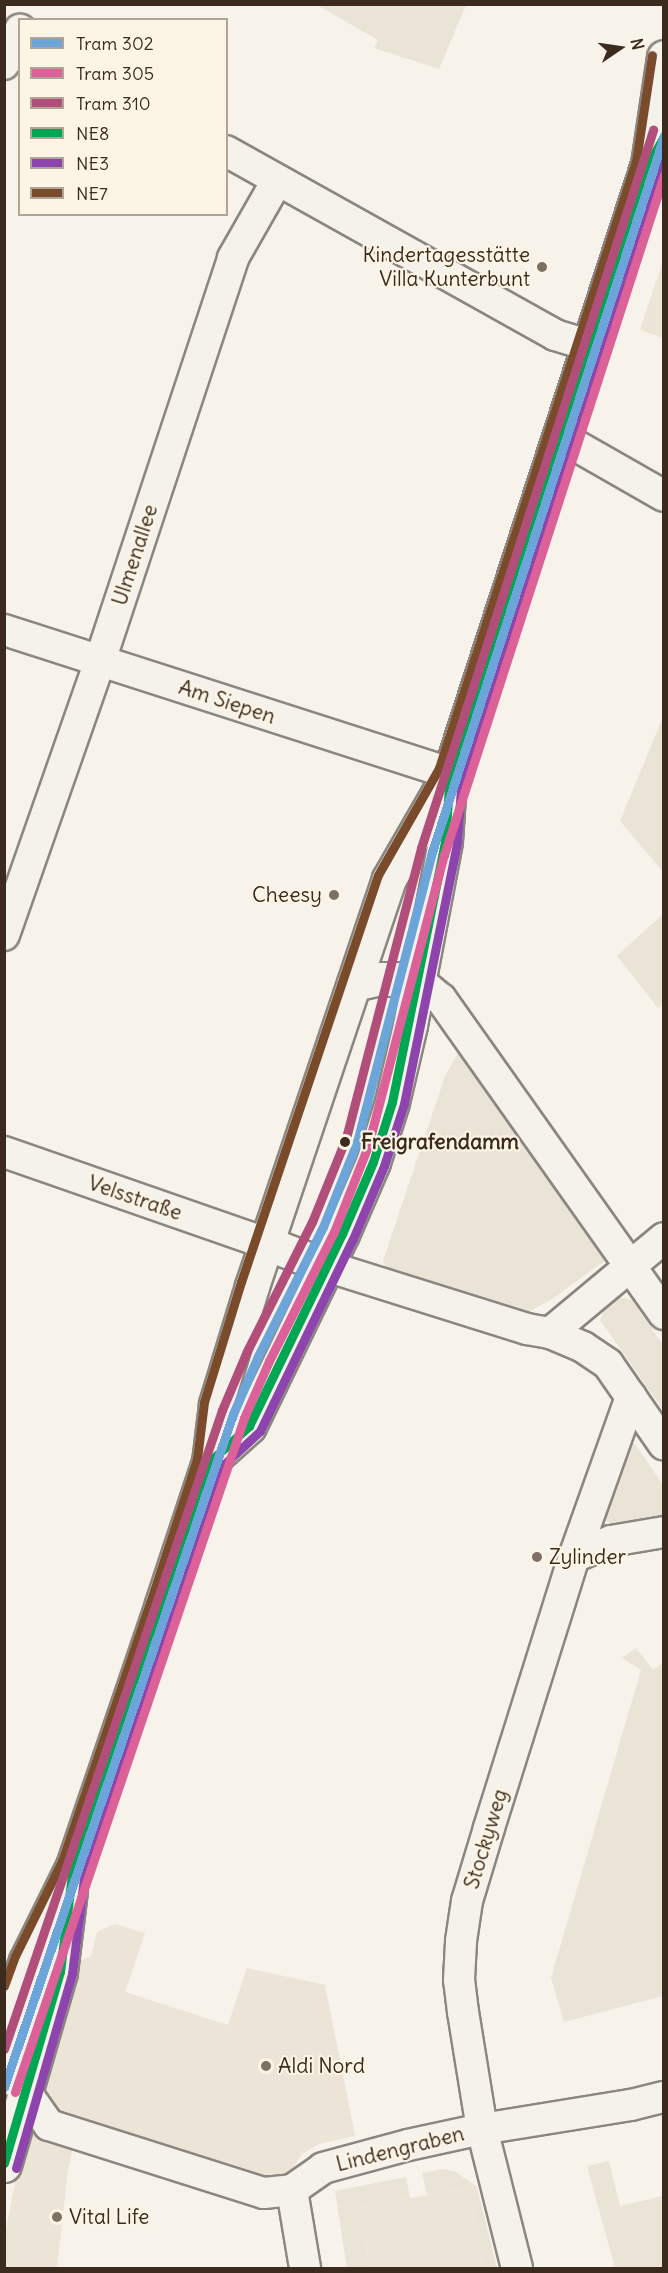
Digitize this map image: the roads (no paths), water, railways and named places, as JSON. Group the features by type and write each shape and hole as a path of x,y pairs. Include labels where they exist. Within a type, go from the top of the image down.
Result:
{"main road":[{"path":"648,164 663,57"},
{"path":"6,2012 26,1961 74,1866 209,1462 216,1404 266,1243 389,879 450,773 648,164 663,135"},
{"path":"209,1462 249,1426 373,1162 392,1102 445,841 450,773"},
{"path":"354,984 376,979 417,979"},
{"path":"266,1243 326,1266"},
{"path":"4,2165 15,2080 60,1972 74,1866"}],"street":[{"path":"4,20 18,28"},
{"path":"4,64 18,33"},
{"path":"228,152 555,335 588,345"},
{"name":"Ulmenallee","path":"4,935 100,661 233,258 277,181"},
{"path":"559,436 663,496"},
{"name":"Am Siepen","path":"4,630 450,773"},
{"path":"417,979 441,999 663,1314"},
{"name":"Velsstraße","path":"4,1152 266,1243"},
{"path":"550,1333 663,1238"},
{"path":"326,1266 527,1329 550,1333 583,1347 608,1364 663,1445"},
{"name":"Stockyweg","path":"517,2268 482,2129 459,1980 461,1941 467,1901 574,1557 631,1397"},
{"path":"574,1557 611,1541 663,1532"},
{"path":"6,2012 15,2080 49,2126 264,2193 292,2190 305,2268"},
{"name":"Lindengraben","path":"292,2190 323,2168 482,2129 621,2107 663,2097"}],"tram line":[{"name":"310","path":"4,2049 222,1410 247,1351 312,1222 346,1138 421,848 653,130"},
{"name":"302","path":"4,2087 233,1414 258,1356 323,1227 357,1142 432,852 664,136"},
{"name":"305","path":"15,2092 244,1418 269,1361 334,1232 368,1146 444,855 664,175"}],"place":[{"name":"Kindertagesstätte Villa Kunterbunt","path":"542,267"},
{"name":"Cheesy","path":"334,895"},
{"name":"Freigrafendamm","path":"345,1142"},
{"name":"Zylinder","path":"537,1557"},
{"name":"Aldi Nord","path":"266,2066"},
{"name":"Vital Life","path":"57,2217"}]}
